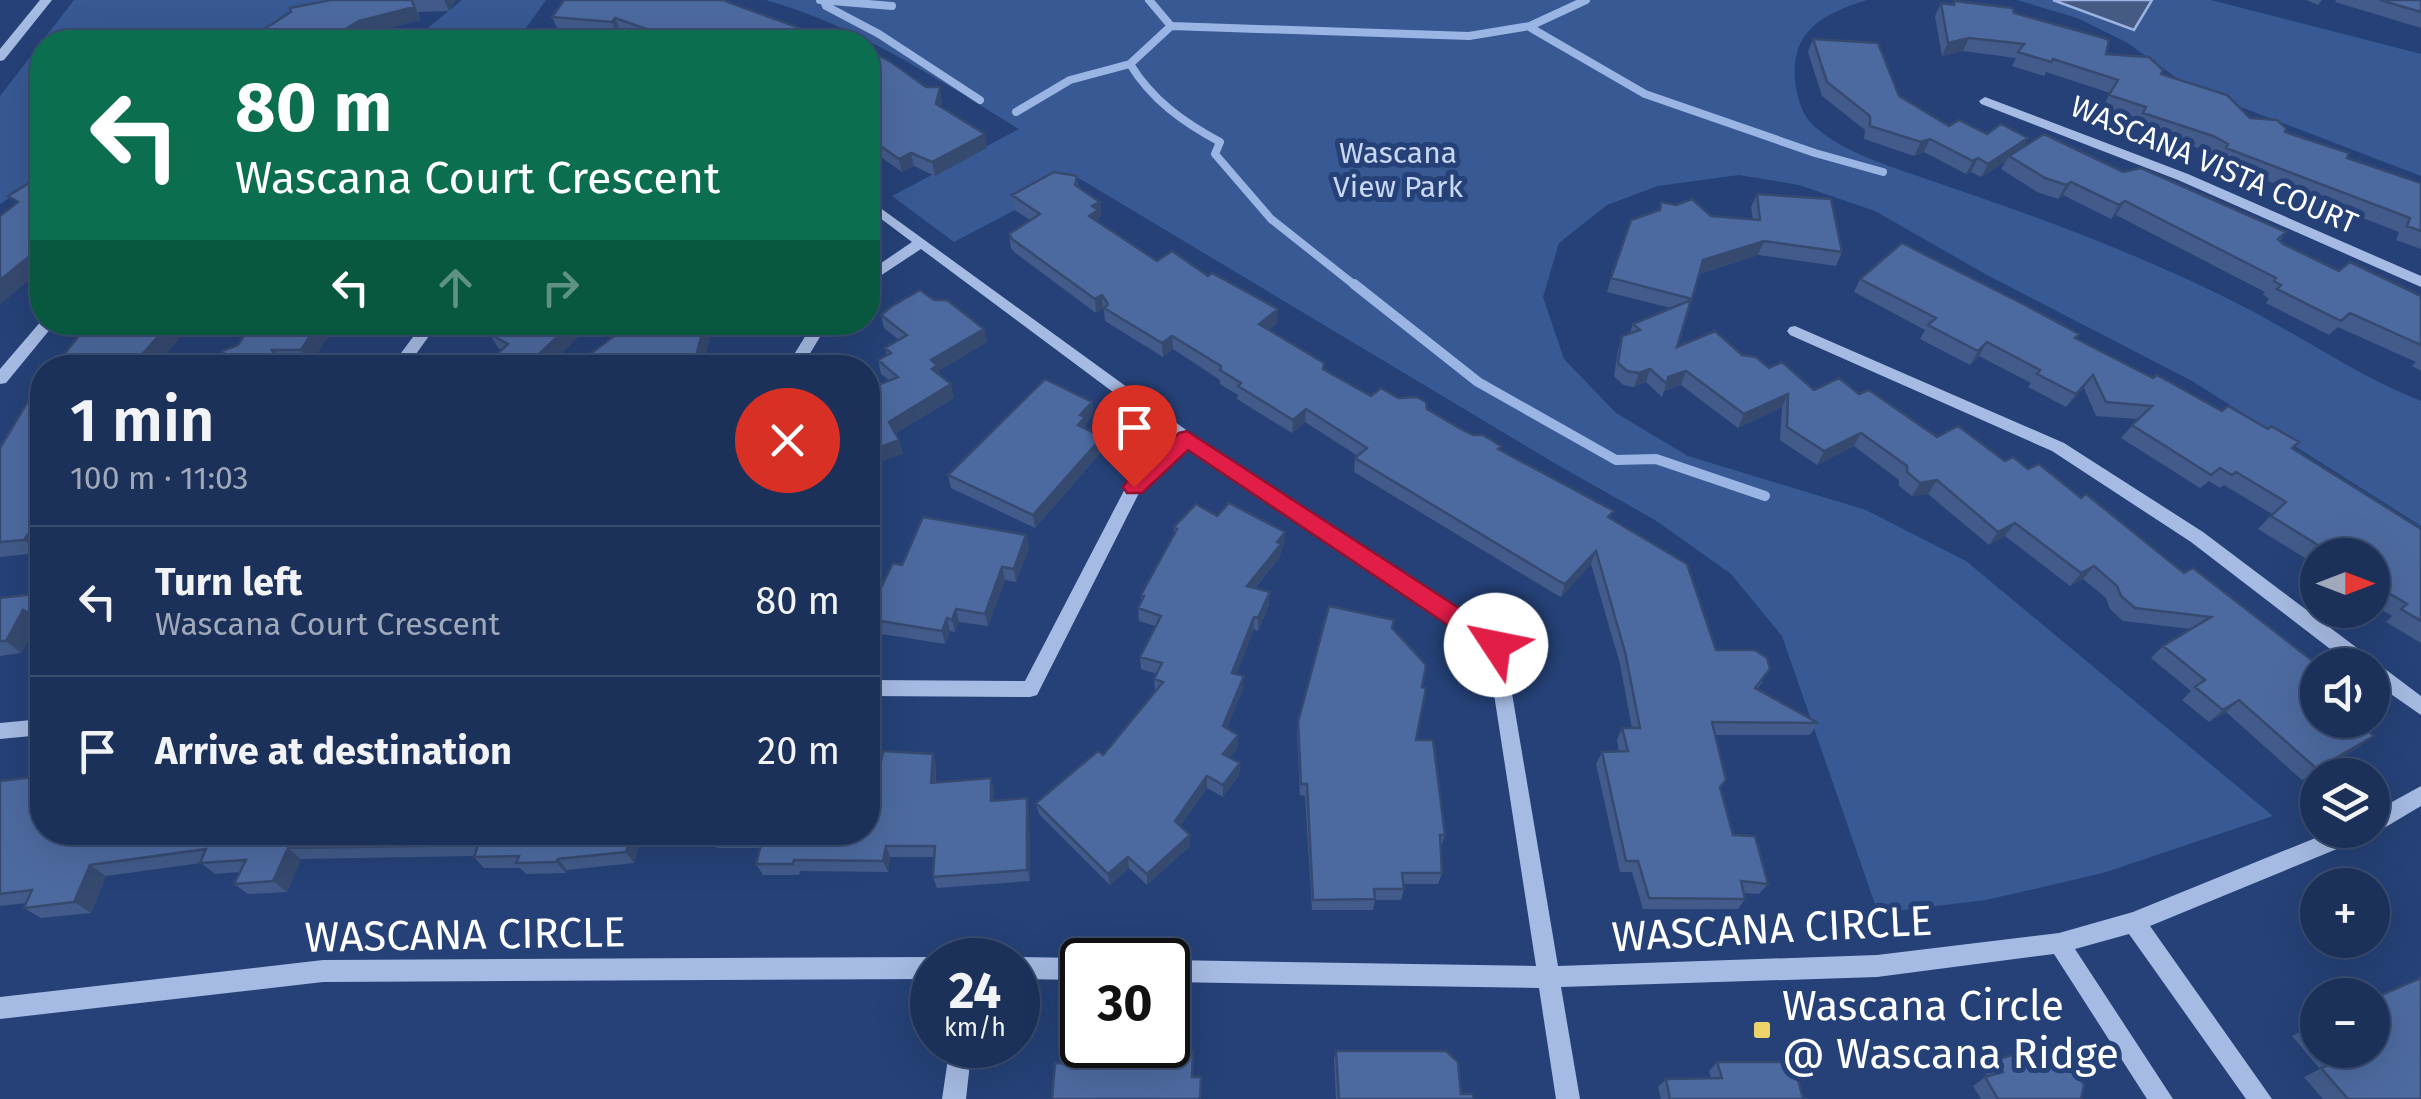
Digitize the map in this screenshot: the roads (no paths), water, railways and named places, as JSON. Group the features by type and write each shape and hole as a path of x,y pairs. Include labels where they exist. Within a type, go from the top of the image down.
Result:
{"street":[{"path":"0,57 46,0"},
{"name":"WASCANA VISTA COURT","path":"1985,101 2183,177 2421,282"},
{"path":"880,212 1187,439 1496,645 1568,1099"},
{"path":"880,271 920,244"},
{"path":"1795,331 2058,447 2197,537 2343,648"},
{"path":"0,379 39,335"},
{"path":"407,355 422,335"},
{"path":"880,688 1030,689 1134,487 1187,439"},
{"path":"2390,684 2421,707"},
{"path":"0,731 30,728"},
{"path":"2390,814 2421,796"},
{"name":"WASCANA CIRCLE","path":"1190,971 1549,977 1877,966 2059,943 2134,922 2315,848"},
{"path":"2134,922 2260,1099"},
{"path":"2059,943 2161,1099"},
{"name":"WASCANA CIRCLE","path":"0,1008 322,971 910,968"},
{"path":"954,1099 958,1068"}],"waterway":[{"path":"820,0 892,6"},
{"path":"1149,0 1171,26"},
{"path":"1171,26 1469,36 1530,26 1586,0"},
{"path":"824,1 826,6 871,30"},
{"path":"1130,64 1171,26"},
{"path":"1531,28 1645,94 1815,153 1883,172"},
{"path":"880,35 980,100"},
{"path":"1016,112 1070,80 1130,64"},
{"path":"1130,64 1169,109 1220,142 1215,154 1271,219 1357,287"},
{"path":"1354,284 1478,382 1616,460 1656,459 1765,496"}],"place":[{"name":"Wascana Circle @ Wascana Ridge","path":"1762,1030"}],"park label":[{"name":"Wascana View Park","path":"1398,170"}]}
